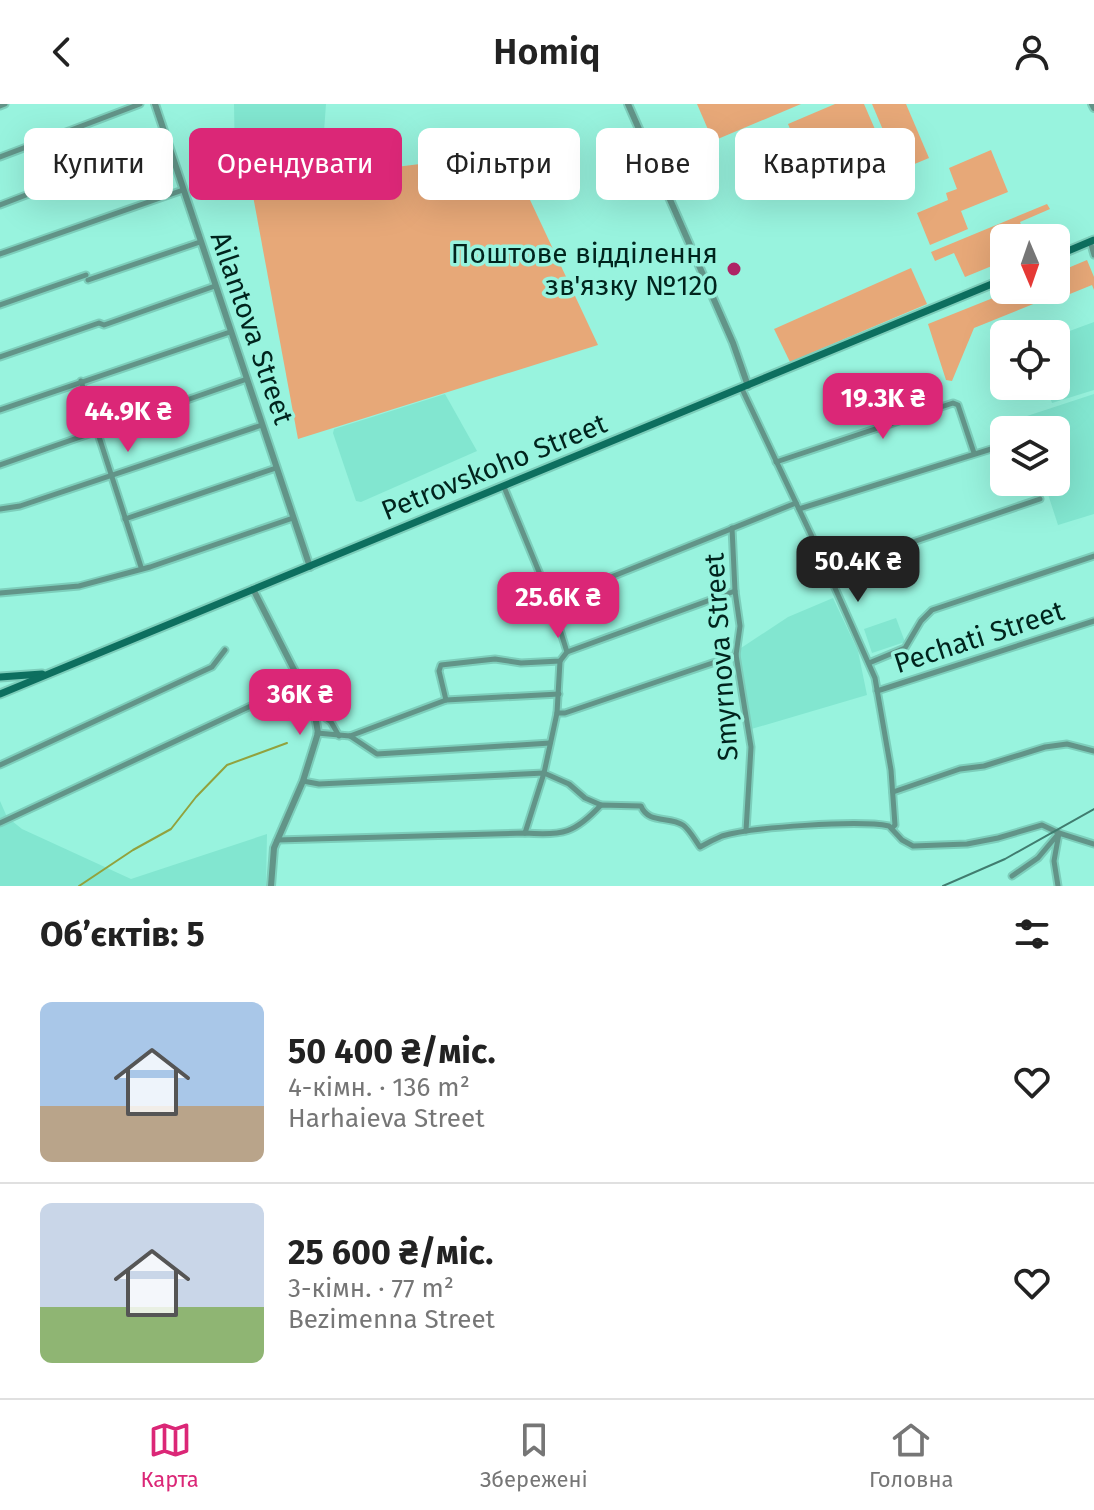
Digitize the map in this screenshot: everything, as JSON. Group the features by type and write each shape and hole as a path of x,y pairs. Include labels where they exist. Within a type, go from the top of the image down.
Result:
{"main road":[{"path":"1070,250 1093,239"},
{"name":"Petrovskoho Street","path":"0,694 990,285"},
{"path":"0,677 52,673"}],"street":[{"path":"0,157 140,104"},
{"name":"Ailantova Street","path":"155,104 163,128"},
{"path":"628,104 733,343 745,388 776,462 869,663 877,691 893,792 896,815 892,828"},
{"name":"Ailantova Street","path":"173,159 310,567"},
{"path":"0,254 183,190"},
{"path":"0,205 24,196"},
{"path":"1093,239 1094,255"},
{"path":"0,305 200,242"},
{"path":"0,357 215,286"},
{"path":"0,410 230,332"},
{"path":"0,465 247,379"},
{"path":"81,381 141,567"},
{"path":"776,462 953,403 958,405 974,453"},
{"path":"0,509 20,506 262,425"},
{"path":"551,601 732,528 990,449"},
{"path":"125,519 276,468"},
{"path":"504,487 551,601 567,652"},
{"path":"827,571 1040,499"},
{"path":"0,593 79,586 150,567 293,518"},
{"name":"Smyrnova Street","path":"732,528 740,626 736,655 751,747 746,831"},
{"path":"869,663 905,648 921,621 932,610 1094,556"},
{"path":"253,589 317,720 317,733 303,781 273,850 271,886"},
{"path":"525,833 544,773 557,713 560,661 567,652 735,591"},
{"name":"Pechati Street","path":"877,691 1094,621"},
{"path":"0,765 212,667 225,650"},
{"path":"557,713 565,713 736,655"},
{"path":"446,700 439,671 441,665 446,663 507,659 521,663 560,661"},
{"path":"0,823 270,697 298,677"},
{"path":"317,733 350,736 446,700 559,694"},
{"path":"314,709 331,722 340,737"},
{"path":"350,736 377,754 550,743"},
{"path":"893,792 960,769 984,766 1045,747 1067,744 1094,751"},
{"path":"303,781 319,784 544,773 569,784 585,798 601,805 641,806 650,816 682,825 700,847 723,836 746,831 867,824 892,828 902,840 913,846 967,844 1042,825 1094,844"},
{"path":"277,840 563,834 583,824 601,805"},
{"path":"1012,876 1038,858 1059,833"},
{"path":"1058,886 1054,861 1059,833"}],"shaded area":[{"path":"234,104 326,104 324,128 234,128"},
{"path":"697,104 801,104 744,128 735,128 735,132 719,138 719,128 707,128"},
{"path":"835,104 864,104 874,128 790,128 788,124"},
{"path":"872,104 906,104 929,158 915,164 915,128 882,128"},
{"path":"991,150 1008,192 961,211 968,229 930,245 917,213 948,200 946,193 957,189 949,168"},
{"path":"418,164 418,200 530,200 598,345 298,439 254,200 402,200 402,166"},
{"path":"1047,204 1050,209 1021,224 999,224"},
{"path":"990,228 990,267 965,277 954,253 935,261 931,252"},
{"path":"1087,260 1094,277 1094,290 1092,285 1070,294 1070,267"},
{"path":"911,268 927,304 790,362 774,329"},
{"path":"990,299 990,304 1033,304 974,328 952,381 946,380 928,324"},
{"path":"1094,322 1094,390 1070,397 1070,331"},
{"path":"445,394 477,451 361,502 356,501 334,429"},
{"path":"1094,394 1094,514 1058,525 1049,496 1070,496 1070,416 1027,416"},
{"path":"833,598 858,651 867,695 748,730 738,650 788,617"},
{"path":"896,618 905,642 872,653 864,629"},
{"path":"0,801 7,817 22,829 131,879 267,834 266,886 0,886"}],"waterway":[{"path":"79,886 171,829 227,765 287,743"}],"railway":[{"path":"943,886 1005,859 1094,809"}],"place":[{"name":"Поштове відділення зв'язку №120","path":"734,269"}]}
